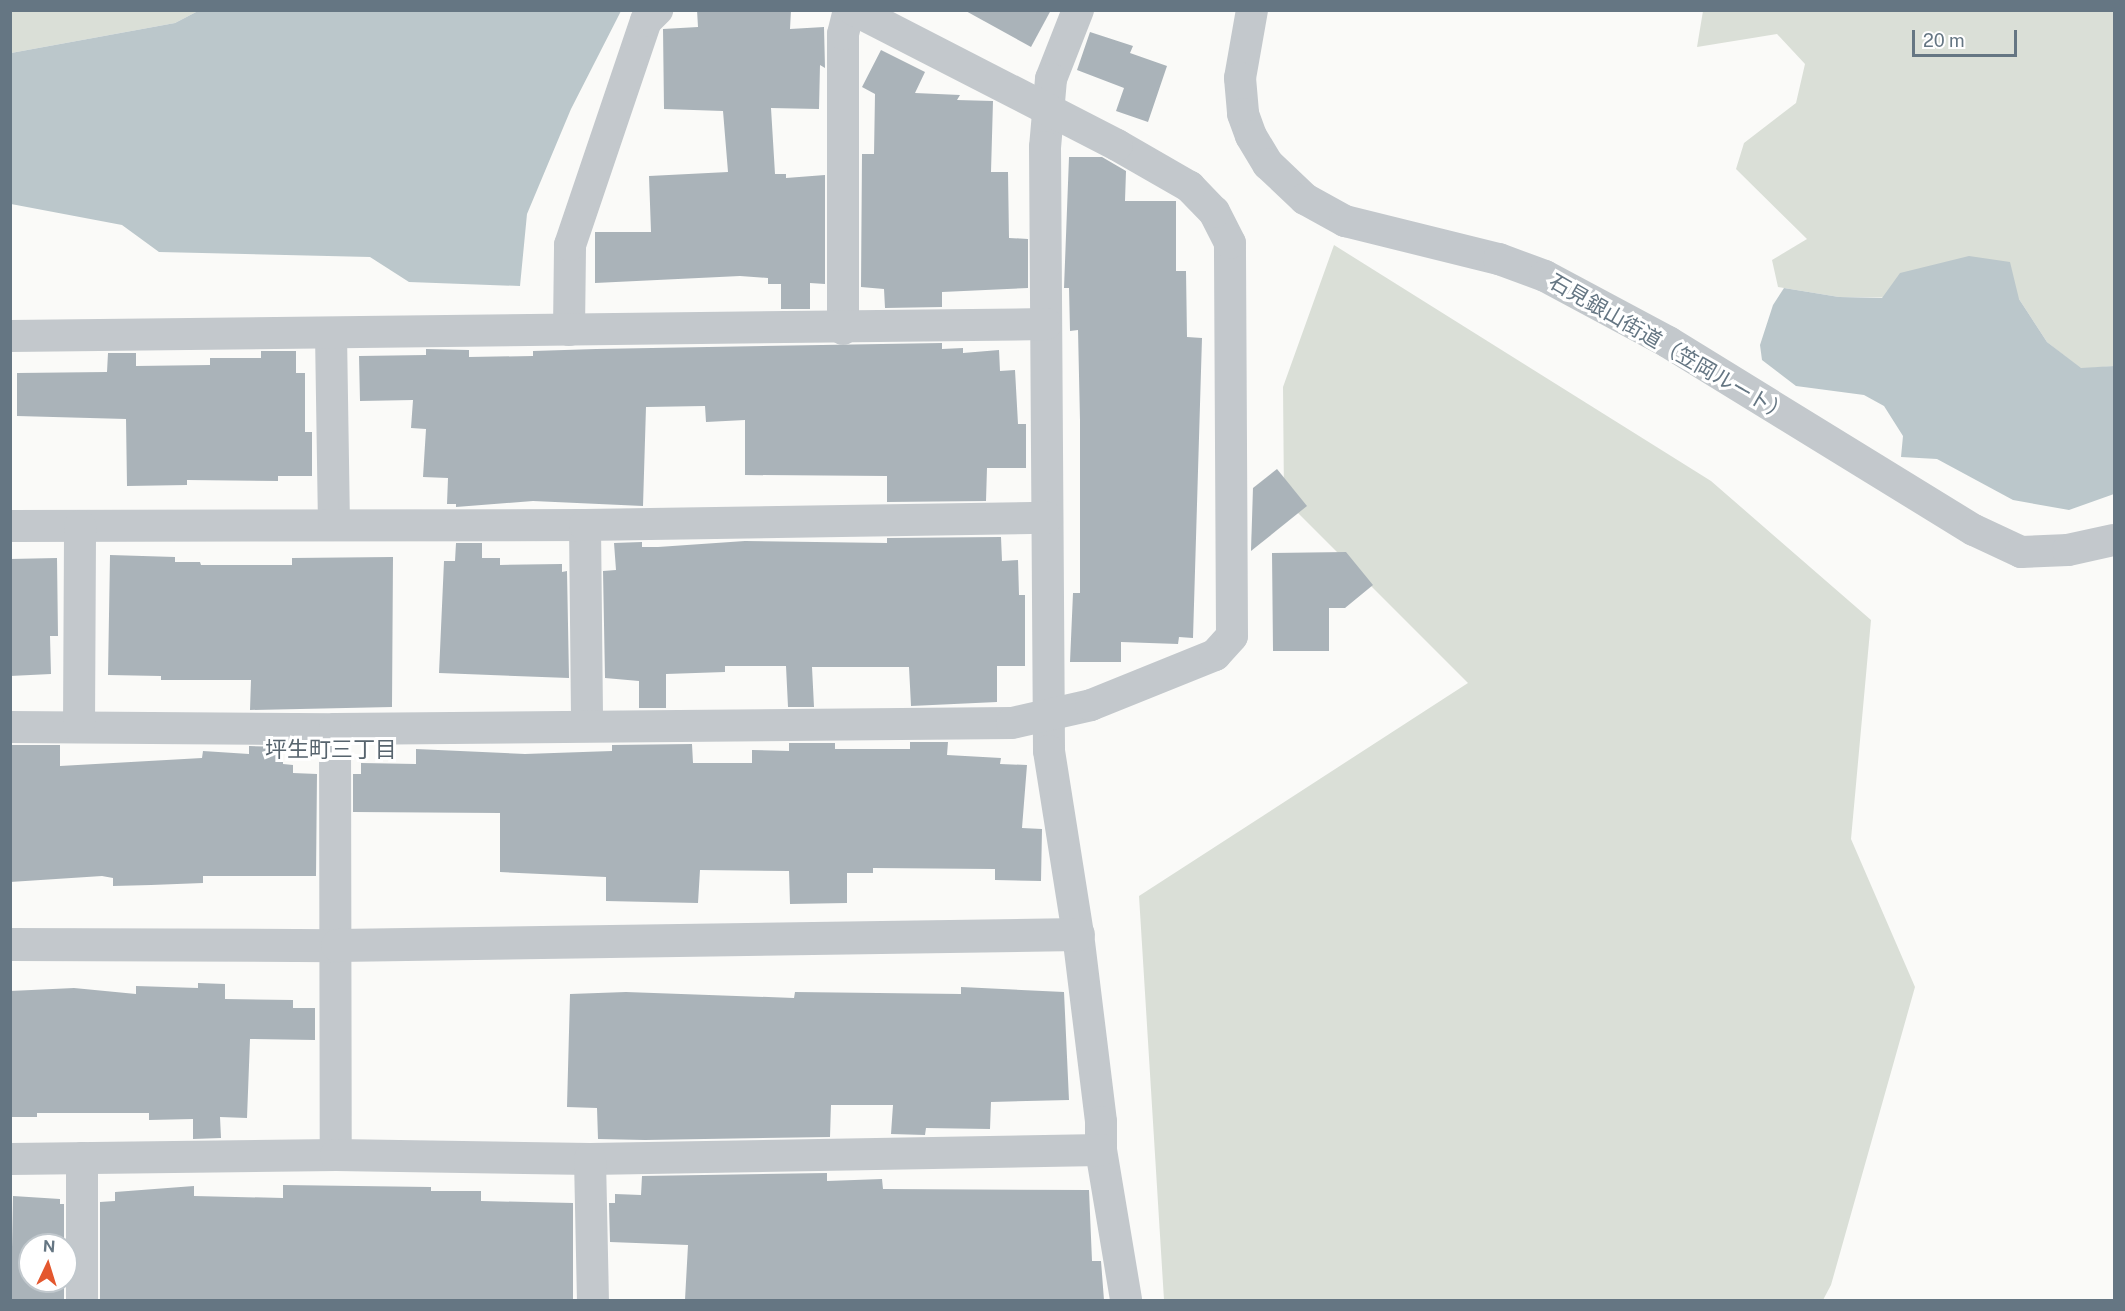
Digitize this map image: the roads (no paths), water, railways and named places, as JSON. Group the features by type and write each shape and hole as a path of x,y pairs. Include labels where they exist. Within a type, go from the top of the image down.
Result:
{"street":[{"path":"569,330 570,245 646,21 657,10"},
{"path":"843,329 843,34 849,10"},
{"path":"10,727 335,729 1012,723 1048,717 1091,705 1215,655 1232,636 1230,243 1214,212 1190,187 1047,108 854,10"},
{"path":"1078,10 1052,79 1047,108 1048,751 1078,934 1101,1122 1101,1150 1126,1300"},
{"name":"石見銀山街道（笠岡ルート）","path":"1252,10 1240,78 1243,114 1251,136 1268,164 1305,199 1345,221 1499,259 1545,276 1668,342 1974,530 2022,552 2068,550 2115,540"},
{"path":"10,336 843,329 1046,324"},
{"path":"331,334 334,525"},
{"path":"10,526 585,525 1047,518"},
{"path":"585,525 587,725"},
{"path":"79,727 80,526"},
{"path":"335,729 338,945 336,1155"},
{"path":"10,944 338,945 1078,934"},
{"path":"10,1159 336,1155 590,1159 1101,1150"},
{"path":"82,1158 82,1300"},
{"path":"590,1159 593,1300"}],"district":[{"name":"坪生町三丁目","path":"331,750"}]}
